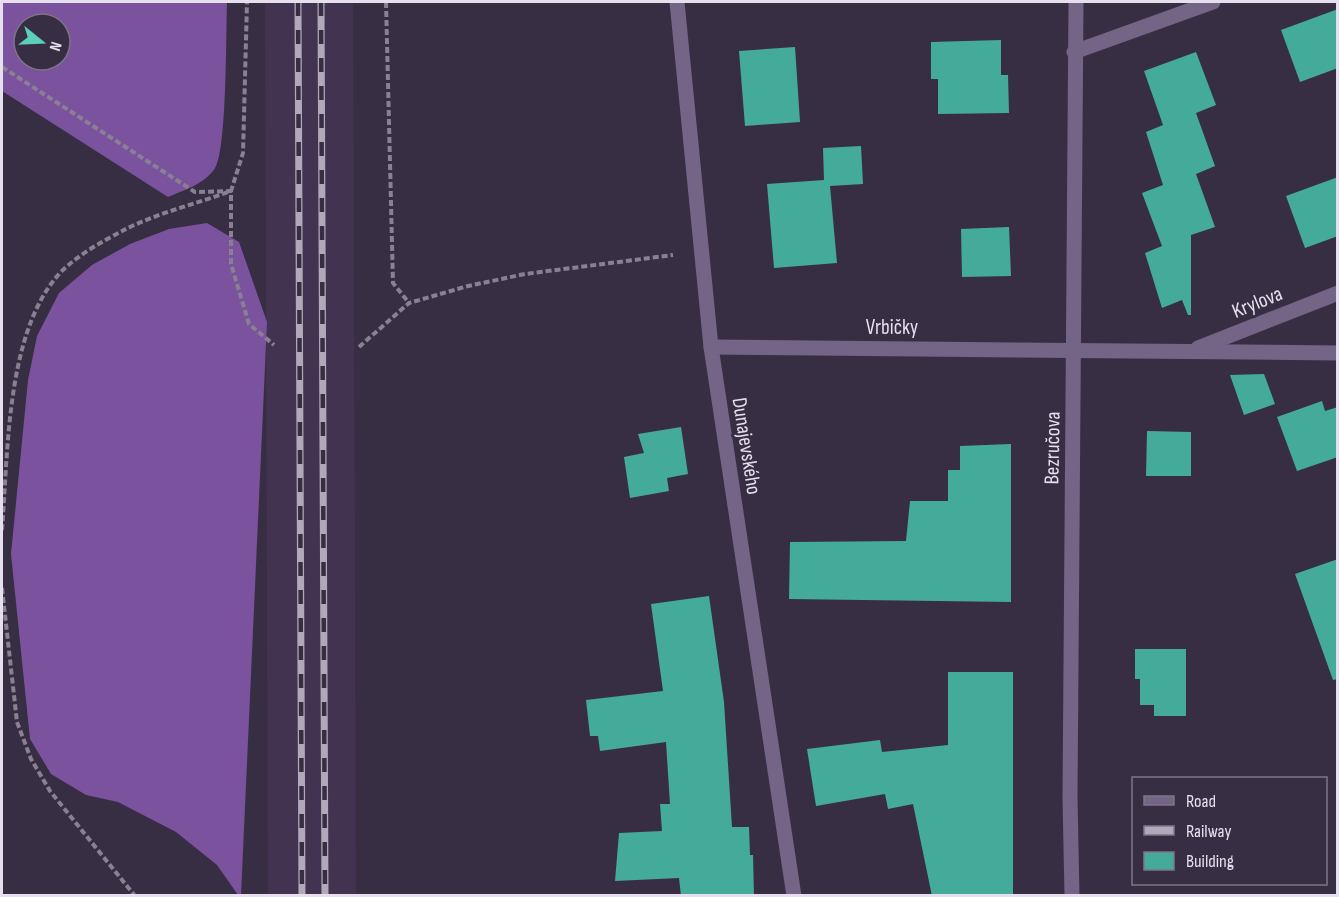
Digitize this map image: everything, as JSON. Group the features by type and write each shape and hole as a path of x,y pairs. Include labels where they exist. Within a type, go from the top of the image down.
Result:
{"street":[{"name":"Dunajevského","path":"676,2 711,347 794,896"},
{"name":"Bezručova","path":"1072,896 1070,798 1076,2"},
{"path":"1074,52 1213,2"},
{"name":"Krylova","path":"1191,350 1338,293"},
{"name":"Vrbičky","path":"711,347 1074,349"},
{"name":"Krylova","path":"1074,349 1338,353"}],"path":[{"path":"246,2 243,153 231,191 231,264 249,324 274,345"},
{"path":"386,2 393,284 409,303"},
{"path":"2,68 195,192 231,191"},
{"path":"2,530 16,374 27,328 54,279 85,254 125,230 231,191"},
{"path":"359,347 409,303 468,286 525,274 701,252"},
{"path":"2,588 17,722 31,759 50,791 135,896"}],"shaded area":[{"path":"2,2 227,2 224,115 219,157 215,168 206,178 168,197 2,91"},
{"path":"265,2 353,2 356,895 268,895"},
{"path":"207,223 239,242 267,322 241,895 238,895 217,865 176,832 118,802 86,795 51,774 30,739 11,554 28,380 37,336 59,293 92,265 130,244 169,229"}],"building":[{"path":"1338,9 1338,68 1300,82 1281,30"},
{"path":"1001,40 1001,75 1008,75 1009,113 938,114 938,79 931,79 931,42"},
{"path":"795,47 800,122 745,126 739,51"},
{"path":"1196,52 1216,105 1196,113 1215,166 1196,174 1215,227 1191,235 1191,315 1188,315 1182,300 1162,308 1145,253 1162,246 1142,193 1163,185 1146,132 1163,125 1144,71"},
{"path":"861,146 863,184 830,186 837,263 774,268 767,184 824,180 823,148"},
{"path":"1338,177 1338,236 1305,248 1286,196"},
{"path":"1009,227 1011,276 962,277 961,229"},
{"path":"1264,374 1275,404 1244,415 1230,375"},
{"path":"1322,401 1325,411 1338,407 1338,457 1297,471 1277,417"},
{"path":"681,427 688,474 667,478 669,491 630,498 624,457 644,453 638,434"},
{"path":"1147,431 1191,432 1191,476 1146,476"},
{"path":"1011,444 1011,602 789,599 790,542 906,541 910,501 948,501 948,470 960,470 960,446"},
{"path":"1338,559 1338,679 1333,680 1295,574"},
{"path":"709,596 724,702 732,827 749,827 750,855 753,855 754,896 681,896 679,878 615,881 619,833 662,831 660,804 670,804 666,742 600,751 598,736 590,736 586,700 663,691 651,604"},
{"path":"1135,649 1186,649 1186,716 1154,716 1154,705 1140,705 1140,679 1135,679"},
{"path":"948,672 1013,672 1013,896 932,896 913,804 888,809 885,794 816,806 807,749 880,740 882,752 948,745"}],"railway":[{"path":"298,2 302,896"},
{"path":"321,2 325,896"}]}
